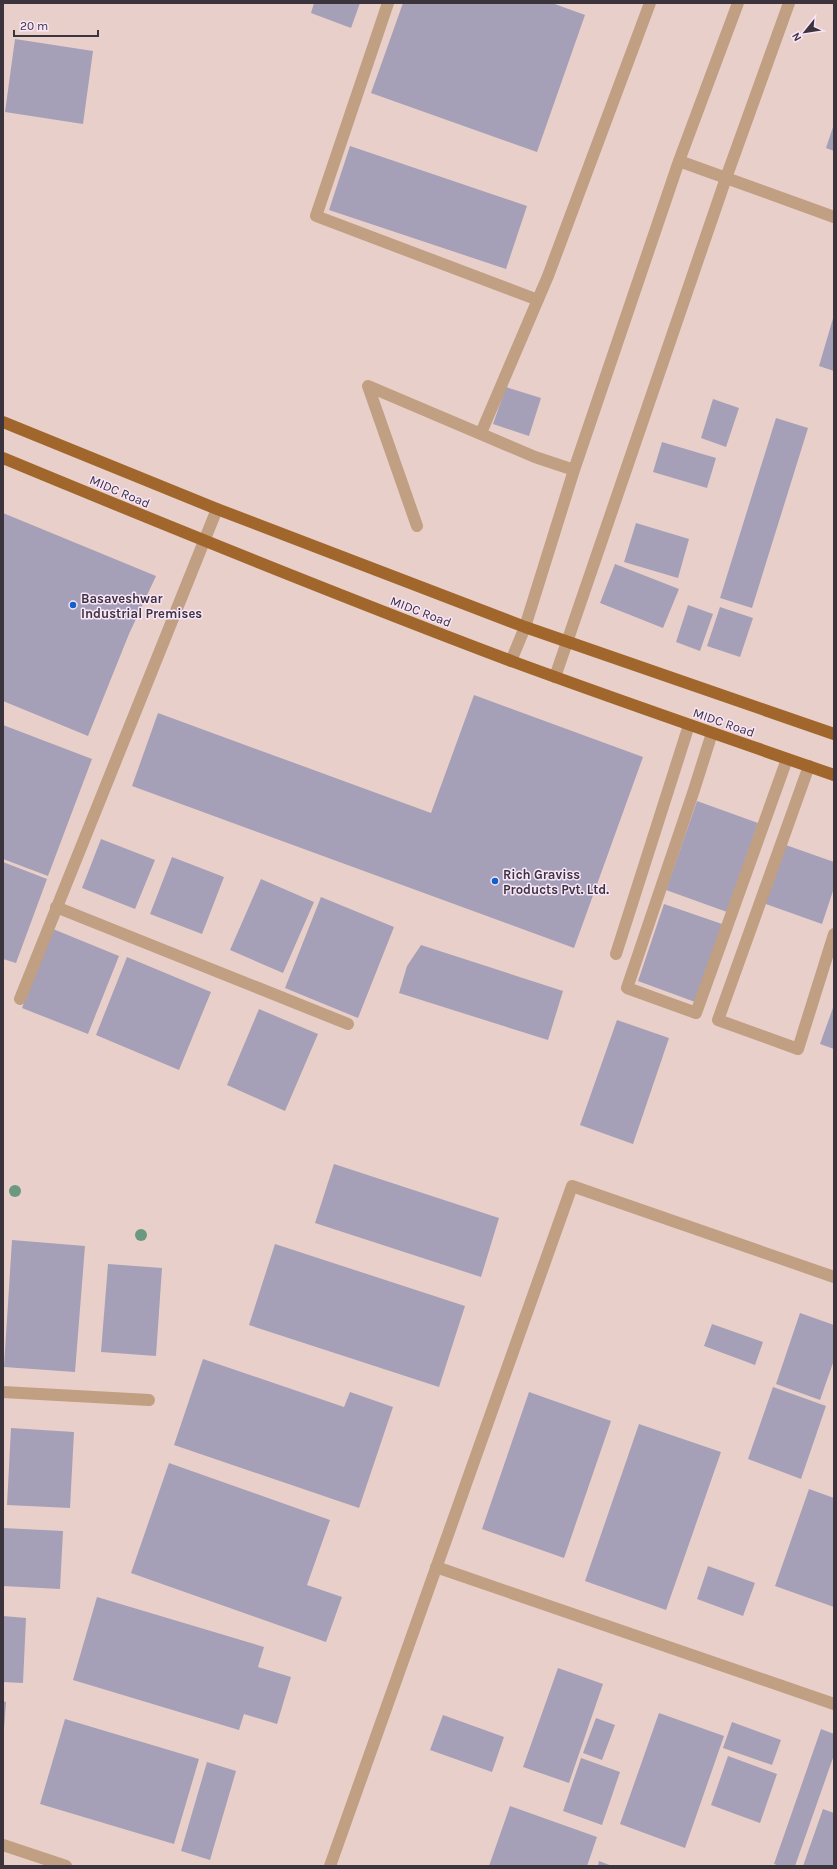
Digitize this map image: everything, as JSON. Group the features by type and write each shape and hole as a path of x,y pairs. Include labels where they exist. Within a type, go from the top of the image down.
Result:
{"main road":[{"name":"MIDC Road","path":"3,422 217,509 525,627 834,734"},
{"name":"MIDC Road","path":"3,458 203,541 511,661 834,775"}],"street":[{"path":"388,3 316,216 538,300"},
{"path":"481,433 538,300 650,3"},
{"path":"511,661 525,627 574,470 679,161 738,3"},
{"path":"556,677 726,178 789,3"},
{"path":"679,161 834,217"},
{"path":"416,526 368,386 535,457 574,470"},
{"path":"20,999 217,509"},
{"path":"616,954 689,725"},
{"path":"712,733 626,988 696,1013 787,759"},
{"path":"809,766 718,1020 798,1049 834,934"},
{"path":"56,907 348,1024"},
{"path":"330,1866 572,1186 834,1277"},
{"path":"3,1392 149,1400"},
{"path":"436,1567 834,1704"},
{"path":"3,1845 66,1866"}],"shaded area":[{"path":"3,3 834,3 834,1866 3,1866"}],"building":[{"path":"314,3 360,3 351,28 311,13"},
{"path":"403,3 552,3 585,15 537,152 371,93"},
{"path":"15,39 93,51 83,124 5,112"},
{"path":"834,124 834,151 826,148"},
{"path":"350,146 527,206 506,269 329,210"},
{"path":"834,315 834,371 819,366"},
{"path":"506,387 541,398 529,436 493,424"},
{"path":"713,399 739,408 726,447 701,438"},
{"path":"776,418 808,428 752,608 720,598"},
{"path":"662,442 716,458 707,488 653,472"},
{"name":"Basaveshwar Industrial Premises","path":"3,513 156,576 129,634 88,736 3,701"},
{"path":"636,523 689,539 678,578 624,562"},
{"path":"615,564 679,589 663,628 600,603"},
{"path":"688,605 713,614 700,651 676,642"},
{"path":"720,607 753,618 740,657 707,646"},
{"name":"Rich Graviss Products Pvt. Ltd.","path":"474,695 643,757 574,948 132,786 158,713 431,813"},
{"path":"3,725 92,759 48,876 3,859"},
{"path":"697,801 758,823 727,912 666,890"},
{"path":"101,839 155,860 135,909 82,888"},
{"path":"783,844 834,862 834,888 822,924 763,903"},
{"path":"172,857 224,877 202,934 150,914"},
{"path":"3,862 47,879 16,963 3,959"},
{"path":"261,879 314,902 283,973 230,950"},
{"path":"321,897 394,927 358,1018 285,988"},
{"path":"664,904 722,924 695,1002 638,981"},
{"path":"53,929 119,956 88,1034 22,1008"},
{"path":"421,945 563,991 548,1040 399,993 407,966"},
{"path":"127,957 211,992 179,1070 96,1035"},
{"path":"834,1005 834,1049 820,1044"},
{"path":"259,1009 318,1034 285,1111 227,1085"},
{"path":"617,1020 669,1038 633,1144 580,1125"},
{"path":"334,1164 499,1218 481,1277 315,1223"},
{"path":"12,1240 85,1246 75,1372 4,1367"},
{"path":"275,1244 465,1306 439,1387 249,1325"},
{"path":"108,1264 162,1268 156,1356 101,1352"},
{"path":"800,1313 834,1325 834,1360 820,1400 776,1384"},
{"path":"712,1324 763,1342 755,1365 704,1346"},
{"path":"203,1359 344,1407 350,1392 393,1407 359,1508 174,1445"},
{"path":"773,1387 826,1406 801,1479 748,1459"},
{"path":"529,1392 611,1421 564,1558 482,1529"},
{"path":"639,1424 721,1452 666,1610 585,1581"},
{"path":"11,1428 74,1432 70,1508 7,1505"},
{"path":"169,1463 330,1520 307,1585 342,1597 326,1642 131,1573"},
{"path":"809,1489 834,1498 834,1607 775,1586"},
{"path":"3,1528 63,1531 60,1589 3,1586"},
{"path":"708,1566 755,1583 743,1616 697,1599"},
{"path":"97,1597 264,1647 258,1667 291,1677 277,1724 244,1714 239,1730 73,1680"},
{"path":"3,1616 26,1618 23,1683 3,1682"},
{"path":"558,1668 603,1684 569,1783 523,1767"},
{"path":"3,1701 6,1702 4,1729 3,1729"},
{"path":"659,1713 724,1736 685,1848 620,1824"},
{"path":"443,1715 504,1737 492,1772 430,1750"},
{"path":"596,1718 615,1725 602,1760 583,1753"},
{"path":"65,1719 199,1759 174,1844 40,1804"},
{"path":"732,1722 781,1740 772,1765 723,1748"},
{"path":"821,1729 834,1734 834,1755 795,1866 780,1866 774,1864"},
{"path":"728,1756 777,1774 760,1823 711,1805"},
{"path":"581,1758 620,1772 602,1825 563,1811"},
{"path":"207,1762 236,1771 210,1860 181,1851"},
{"path":"510,1806 597,1837 587,1866 489,1866"},
{"path":"823,1809 834,1813 834,1866 803,1866"},
{"path":"599,1861 612,1866 598,1866"}],"place":[{"name":"Basaveshwar Industrial Premises","path":"73,605"},
{"name":"Rich Graviss Products Pvt. Ltd.","path":"495,881"}]}
